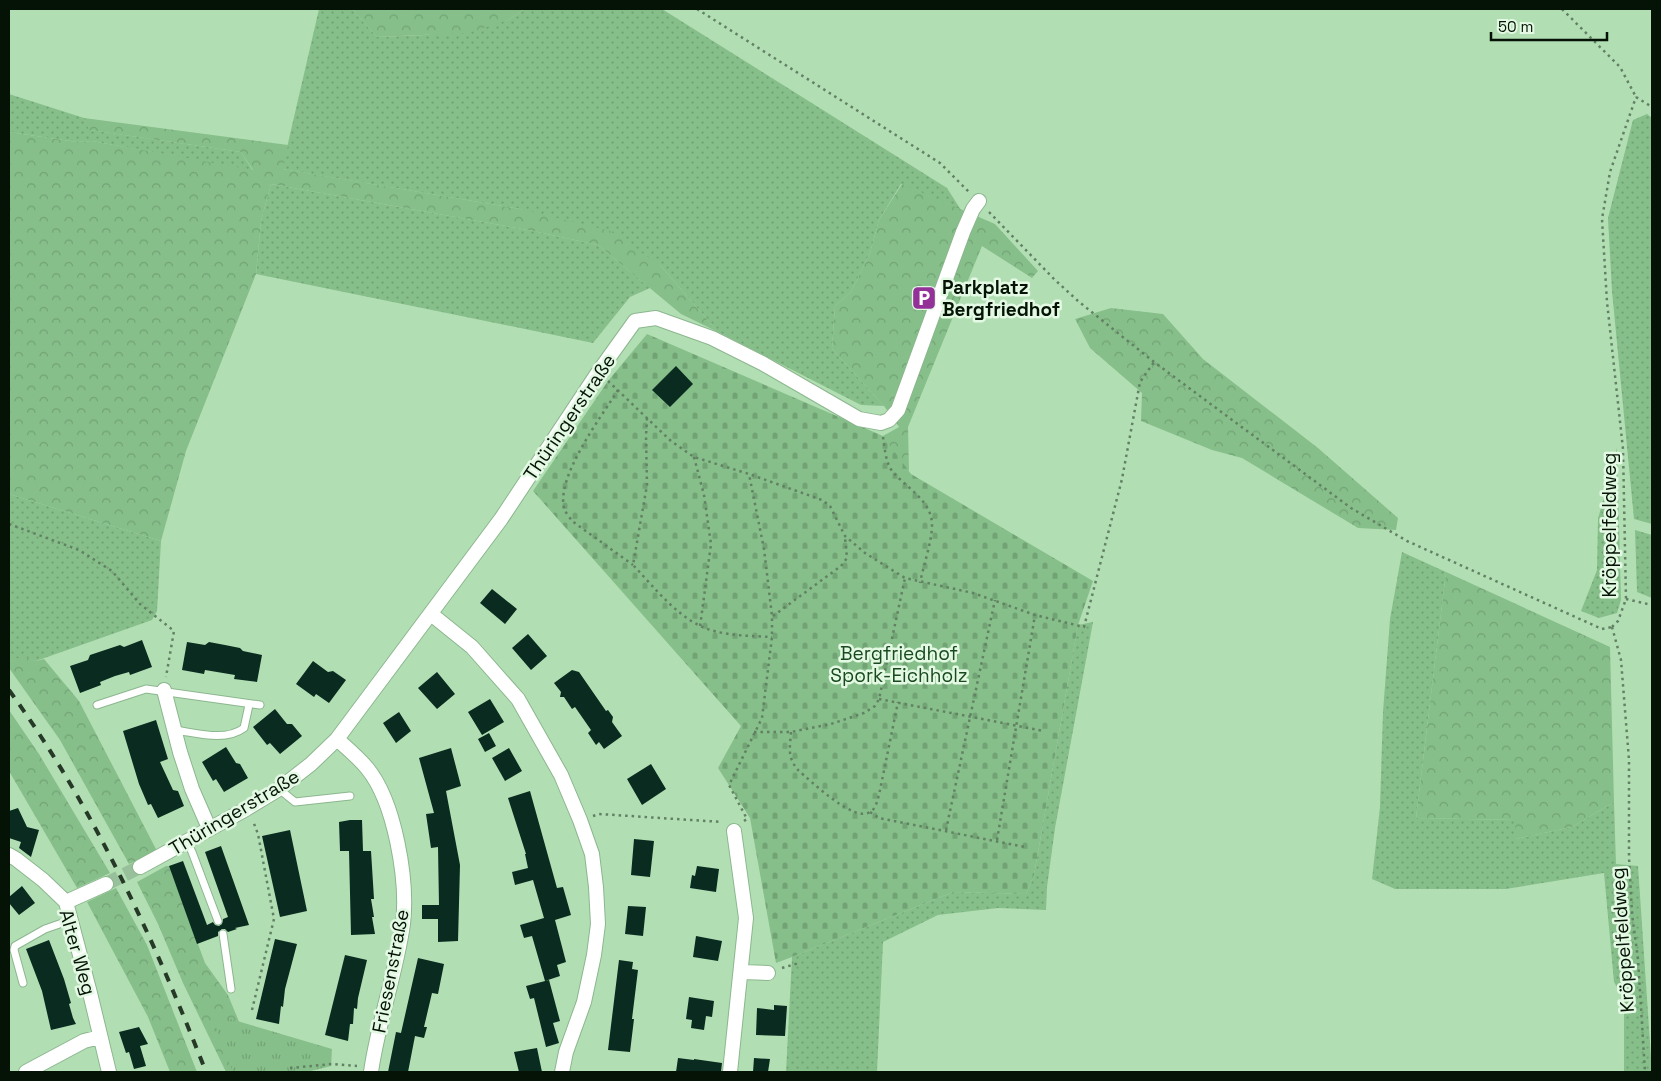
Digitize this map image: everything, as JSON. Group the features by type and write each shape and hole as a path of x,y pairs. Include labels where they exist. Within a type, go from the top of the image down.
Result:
{"street":[{"path":"882,423 889,420 898,410 963,232 973,209 979,201"},
{"name":"Thüringerstraße","path":"140,867 246,810 311,764 337,738 500,519 635,321 656,318 712,338 762,363 859,419 882,423"},
{"path":"431,614 472,647 518,699 560,775 580,820 592,854 598,924 594,954 584,1002 566,1052 562,1072"},
{"path":"164,690 192,789 210,828"},
{"name":"Friesenstraße","path":"337,738 368,768 382,792 398,844 404,892 403,923 371,1070"},
{"path":"730,1072 746,918 734,833"},
{"name":"Alter Weg","path":"9,855 43,880 66,902 109,1072"},
{"path":"66,902 106,884"},
{"path":"741,972 768,972"},
{"path":"26,1072 84,1041 100,1037"}],"lane":[{"path":"97,705 146,689 164,690 249,705 260,705"},
{"path":"174,730 226,736 236,734 244,728 249,705"},
{"path":"278,789 295,802 350,796"},
{"path":"187,842 218,921"},
{"path":"23,984 14,950 15,946 45,929 71,920"},
{"path":"223,934 230,989"}],"path":[{"path":"698,9 940,163 1078,301 1154,362 1351,508 1407,541 1522,594 1602,629 1612,627"},
{"path":"1562,9 1620,67 1636,97 1652,107"},
{"name":"Kröppelfeldweg","path":"1636,97 1610,172 1602,219 1607,302 1623,449 1626,599 1618,621 1612,627 1621,660 1629,760 1629,857 1645,1072"},
{"path":"845,536 865,553 905,578 920,583 973,593 1035,615 1084,627 1122,479 1140,382 1154,362"},
{"path":"598,374 618,390 671,441 694,457 822,500 830,506 845,536 847,558 841,566 772,616"},
{"path":"618,390 570,469 565,486 565,511 572,521 633,565 675,608 700,627 716,632 772,637"},
{"path":"633,565 647,485 647,418"},
{"path":"882,423 887,462 891,470 926,506 931,515 932,526 920,583"},
{"path":"694,457 704,495 711,544 700,627"},
{"path":"604,814 722,822 734,833 747,819 729,785 762,718 772,637 772,616 764,549 749,474"},
{"path":"9,524 79,550 112,571 140,604 174,631 164,690"},
{"path":"754,732 791,732 831,724 864,713 875,706 879,699 905,578"},
{"path":"1626,599 1652,605"},
{"path":"946,830 995,600"},
{"path":"997,840 1035,615"},
{"path":"879,699 1044,731"},
{"path":"791,732 791,763 848,810 863,814 870,812 876,806 898,702"},
{"path":"246,810 254,821 258,834 274,919 252,1010"},
{"path":"870,812 879,818 1025,846"},
{"path":"768,972 799,963"},
{"path":"290,1068 332,1064 371,1070"}],"green space":[{"path":"319,9 352,9 377,37 426,35 508,20 525,9 662,9 947,188 961,210 901,184 879,220 870,253 851,292 835,306 832,349 884,406 861,405 718,332 661,266 520,209 282,169"},
{"path":"352,9 525,9 508,20 468,33 377,37"},
{"path":"9,94 84,118 90,130 241,152 253,171 92,141 77,142 9,132"},
{"path":"1647,114 1652,118 1652,524 1634,519 1612,291 1608,218 1633,120"},
{"path":"84,118 288,145 283,169 520,209 610,231 661,266 718,332 681,314 598,245 533,231 271,184 261,221 256,274 186,451 161,541 9,494 9,132 77,142 92,141 253,170 241,152 89,130"},
{"path":"271,184 533,231 598,245 650,288 630,297 593,343 256,274 261,221"},
{"path":"902,184 995,224 1038,271 1032,278 982,246 908,427 909,471 885,452 883,436 899,427 884,406 832,349 835,306 851,292 870,253 879,220"},
{"path":"1111,308 1163,314 1203,359 1318,448 1398,518 1396,530 1358,528 1242,458 1212,450 1141,421 1142,393 1090,348 1075,319"},
{"name":"Bergfriedhof Spork-Eichholz","path":"647,334 883,436 911,474 1093,581 1078,625 1034,875 1026,894 953,892 776,963 750,818 718,768 741,726 533,491 608,381"},
{"path":"1617,448 1621,600 1617,613 1599,618 1581,611 1597,570 1598,519"},
{"path":"9,494 161,541 157,611 152,620 36,661 23,657 9,662"},
{"path":"1635,530 1652,535 1652,598 1637,592"},
{"path":"1402,552 1446,572 1416,818 1516,820 1516,839 1572,827 1614,802 1616,864 1638,866 1652,1072 1624,1072 1624,1000 1614,982 1604,873 1506,889 1395,889 1372,879 1380,807 1383,712 1390,619"},
{"path":"1446,572 1610,647 1614,802 1572,827 1516,839 1515,820 1416,818"},
{"path":"1093,622 1055,828 1047,887 1046,910 998,908 938,915 883,942 877,1072 786,1072 792,957 953,892 1026,894 1034,875 1078,625"},
{"path":"23,656 36,661 44,659 79,701 157,851 129,864 60,740 9,668 9,662"},
{"path":"9,710 39,754 110,873 77,888 9,771"},
{"path":"169,866 205,963 228,995 242,1029 242,1072 226,1072 137,882"},
{"path":"116,888 147,945 197,1072 170,1072 148,1017 87,902"},
{"path":"210,1013 332,1049 331,1066 307,1072 233,1072"}],"building":[{"path":"676,366 693,384 670,407 652,390"},
{"path":"492,589 517,609 505,624 480,603"},
{"path":"528,634 547,656 531,670 512,648"},
{"path":"142,640 152,667 130,675 129,672 115,676 100,682 101,685 80,693 70,666 88,660 90,655 120,645 124,647"},
{"path":"187,642 205,645 209,642 240,648 243,651 262,655 257,682 234,679 235,675 205,670 204,674 182,670"},
{"path":"313,661 328,672 333,671 346,680 329,703 316,694 314,697 296,684"},
{"path":"572,670 579,672 606,711 608,710 613,717 612,722 622,736 604,749 599,742 596,745 588,733 591,730 575,707 572,709 564,697 560,697 561,692 554,683"},
{"path":"437,672 455,694 437,709 418,688"},
{"path":"490,699 504,722 482,735 468,712"},
{"path":"275,709 287,724 292,724 302,736 280,754 270,743 267,745 253,727"},
{"path":"399,712 411,731 396,743 383,723"},
{"path":"156,720 168,759 160,762 173,790 178,791 184,806 158,818 151,804 148,805 139,784 123,731"},
{"path":"489,733 496,746 485,752 478,739"},
{"path":"226,747 236,763 240,764 248,778 224,792 216,779 213,781 202,762"},
{"path":"451,748 461,786 446,791 460,865 458,941 438,942 438,919 422,919 422,905 439,905 438,847 431,848 426,814 434,813 419,758"},
{"path":"509,748 522,771 505,781 492,758"},
{"path":"651,764 666,789 642,805 627,779"},
{"path":"530,791 557,888 563,887 571,915 555,920 566,962 557,965 560,976 545,981 532,936 524,938 520,925 544,918 533,880 515,885 512,872 528,868 526,854 508,798"},
{"path":"18,808 27,827 39,830 31,857 19,848 21,842 9,838 9,811"},
{"path":"362,820 363,851 371,851 374,899 371,899 375,934 351,935 349,851 340,851 339,822"},
{"path":"290,830 307,911 280,917 262,836"},
{"path":"634,839 654,841 650,877 631,875"},
{"path":"221,846 249,925 235,928 237,929 228,932 222,929 218,932 218,936 197,944 169,866 183,861 207,925 213,922 219,926 222,924 223,919 228,917 205,852"},
{"path":"697,866 719,869 716,892 690,888 692,875 695,876"},
{"path":"22,886 35,903 19,915 9,903 9,897"},
{"path":"628,906 646,907 643,936 625,934"},
{"path":"696,936 722,941 718,961 693,957"},
{"path":"275,939 297,944 285,989 283,1007 281,1006 279,1024 256,1019"},
{"path":"49,940 64,979 71,1003 69,1004 76,1024 51,1030 42,991 26,949"},
{"path":"345,955 367,960 357,1009 354,1008 353,1024 350,1024 348,1041 325,1035"},
{"path":"418,958 444,964 438,994 432,993 424,1027 427,1027 424,1038 415,1036 408,1072 388,1072 396,1032 401,1033"},
{"path":"619,960 633,962 632,969 638,970 630,1052 608,1050"},
{"path":"549,980 560,1021 553,1023 559,1043 546,1047 534,998 530,999 526,986"},
{"path":"689,997 714,1001 712,1017 706,1016 704,1030 691,1028 692,1020 686,1019"},
{"path":"774,1005 787,1006 785,1036 756,1035 757,1008 774,1010"},
{"path":"139,1027 148,1044 140,1046 146,1066 134,1069 129,1052 126,1053 119,1032"},
{"path":"537,1048 542,1072 519,1072 514,1052"},
{"path":"678,1058 722,1063 721,1072 676,1072"},
{"path":"754,1058 770,1059 768,1072 753,1072"}],"tunnel":[{"path":"106,884 140,867"}],"railway":[{"path":"9,690 68,780 120,875 165,973 206,1072"}],"place":[{"name":"Parkplatz Bergfriedhof","path":"924,298"}]}
